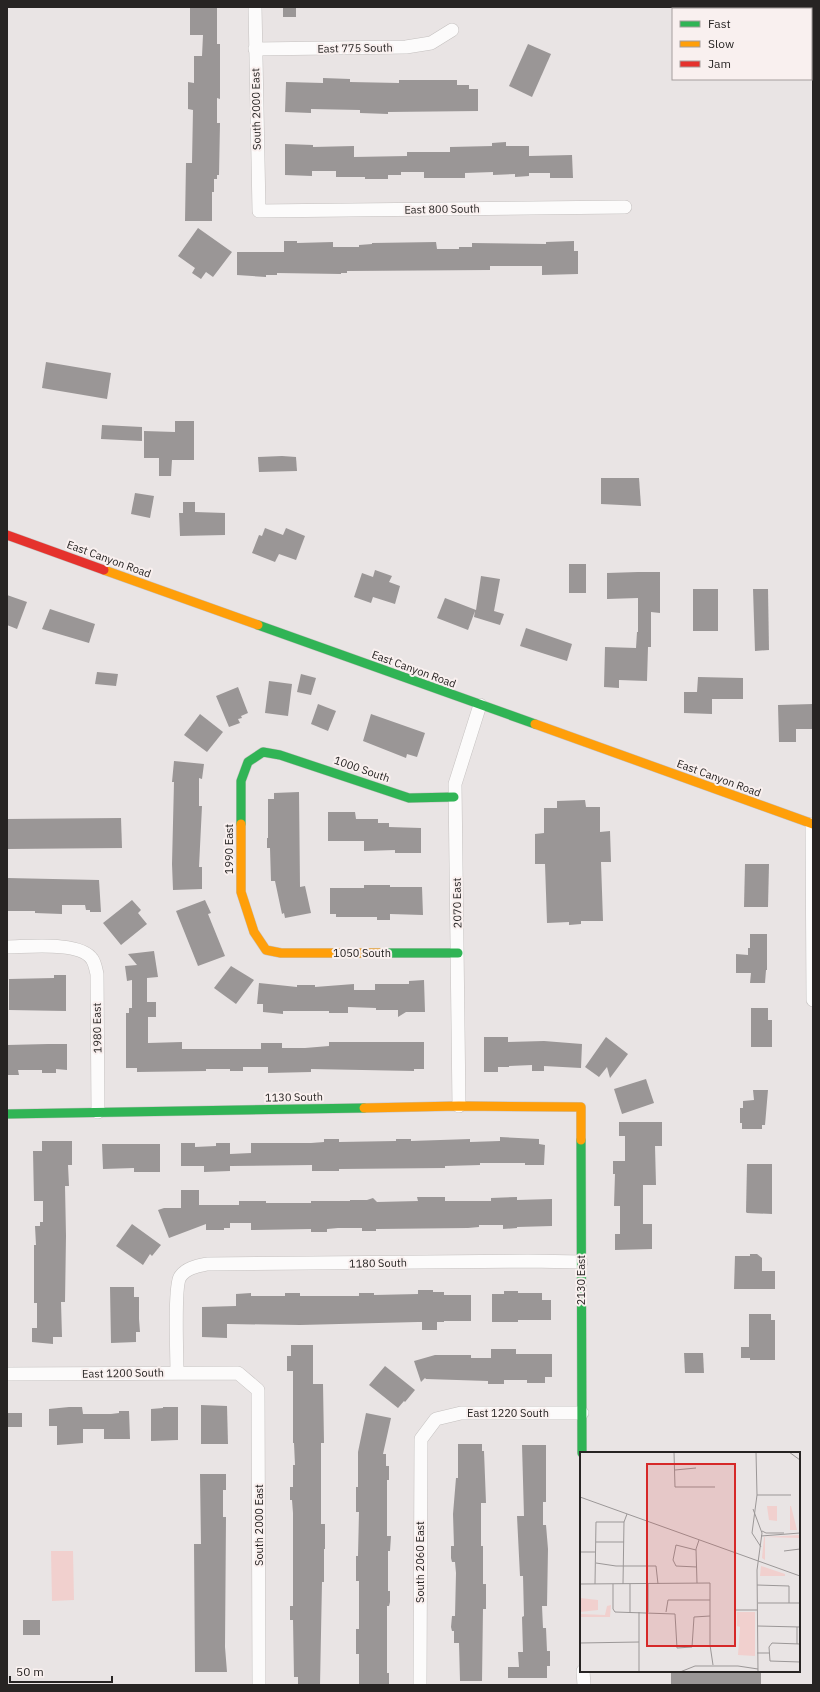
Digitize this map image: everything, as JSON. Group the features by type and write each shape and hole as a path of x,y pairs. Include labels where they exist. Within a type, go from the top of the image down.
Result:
{"street":[{"name":"South 2000 East","path":"255,7 259,212"},
{"name":"East 775 South","path":"255,49 406,47 431,43 452,30"},
{"name":"East 800 South","path":"259,212 625,207"},
{"name":"East Canyon Road","path":"7,535 812,824"},
{"name":"2070 East","path":"459,1106 458,953 454,797 455,784 480,705"},
{"name":"1000 South","path":"263,752 280,754 408,798 454,797"},
{"name":"1990 East","path":"263,752 248,762 241,781 241,892 254,932 266,950"},
{"path":"812,824 813,1000"},
{"name":"1980 East","path":"7,947 67,947 82,950 92,959 97,974 98,1112"},
{"name":"1050 South","path":"266,950 281,953 458,953"},
{"name":"1130 South","path":"7,1114 459,1106 581,1107"},
{"name":"2130 East","path":"581,1107 582,1452"},
{"name":"1180 South","path":"176,1372 176,1293 180,1278 192,1267 207,1264 528,1261 581,1262"},
{"name":"East 1200 South","path":"7,1374 176,1372 238,1373"},
{"name":"South 2000 East","path":"238,1373 258,1390 259,1685"},
{"name":"East 1220 South","path":"421,1439 436,1419 462,1413 582,1413"},
{"name":"South 2060 East","path":"420,1685 421,1439"},
{"path":"583,1672 584,1685"}],"shaded area":[{"path":"51,1551 73,1551 74,1600 52,1601"}],"building":[{"path":"190,7 217,7 217,44 220,44 220,99 217,98 217,123 220,123 219,175 217,175 217,179 214,179 214,192 212,192 212,221 185,221 186,163 192,163 193,110 188,109 188,82 194,83 194,56 202,56 203,35 190,35"},
{"path":"283,7 296,7 296,17 283,17"},
{"path":"528,44 551,54 532,97 509,86"},
{"path":"323,78 350,79 350,82 399,83 399,80 457,80 457,85 469,85 469,89 478,89 478,111 388,112 388,114 360,113 360,110 311,109 311,113 285,112 286,82 323,83"},
{"path":"506,142 506,146 529,146 529,156 572,155 573,178 550,178 550,173 529,173 529,176 515,177 515,174 493,175 493,172 465,173 465,178 424,178 424,172 401,172 401,175 388,175 388,179 336,177 336,171 312,171 312,176 285,175 285,144 313,145 313,147 354,146 354,157 407,156 407,152 450,152 450,147 492,146 492,143"},
{"path":"198,228 232,252 213,277 206,272 201,279 192,273 195,268 178,256"},
{"path":"284,241 297,241 297,243 333,242 333,247 359,247 359,245 372,243 436,242 437,249 459,249 459,247 472,247 472,243 546,244 546,242 574,241 574,251 578,251 578,274 542,275 542,266 490,266 490,270 347,271 347,273 341,274 277,273 277,275 266,275 266,277 237,275 237,252 284,252"},
{"path":"46,362 111,373 107,399 42,388"},
{"path":"175,421 194,421 194,460 172,460 171,476 159,476 159,458 144,458 144,431 175,432"},
{"path":"102,425 142,427 142,441 101,439"},
{"path":"258,457 296,457 297,471 259,472"},
{"path":"601,478 639,478 641,506 601,504"},
{"path":"135,493 154,496 150,518 131,514"},
{"path":"183,502 195,502 195,512 225,513 225,535 180,536 179,513 183,513"},
{"path":"265,528 283,535 286,528 305,536 296,560 279,554 275,562 252,553 259,535 262,536"},
{"path":"569,564 586,564 586,593 569,593"},
{"path":"375,570 392,576 389,582 400,586 395,604 373,597 371,603 354,597 362,573 373,577"},
{"path":"660,572 660,613 651,612 651,647 648,647 647,681 619,680 619,688 604,687 605,647 636,648 638,632 638,598 607,599 607,573"},
{"path":"481,576 500,579 494,611 504,614 500,625 474,617 475,611 468,630 437,618 445,598 476,610"},
{"path":"693,589 718,589 718,631 693,631"},
{"path":"753,589 768,589 769,650 755,651"},
{"path":"7,595 27,602 17,629 7,625"},
{"path":"50,609 95,624 89,643 42,629"},
{"path":"526,628 572,644 567,661 520,646"},
{"path":"97,672 118,674 116,686 95,684"},
{"path":"301,674 316,678 311,695 297,692"},
{"path":"698,677 743,678 743,699 712,699 712,714 684,713 684,692 697,692"},
{"path":"269,681 292,684 288,716 265,713"},
{"path":"238,687 248,713 241,716 242,718 238,719 240,723 229,727 216,696"},
{"path":"318,704 336,711 328,731 311,724"},
{"path":"813,704 813,729 796,729 796,742 779,742 778,705"},
{"path":"200,714 223,732 207,752 184,735"},
{"path":"371,714 425,733 417,757 407,754 406,758 363,741"},
{"path":"174,761 204,764 202,779 199,778 199,806 202,806 199,867 202,867 202,889 173,890 172,864 174,782 172,782"},
{"path":"299,792 300,887 305,886 311,913 285,918 284,913 282,914 275,881 271,881 270,848 267,848 268,799 274,799 274,793"},
{"path":"585,800 586,807 600,807 600,832 610,831 611,862 601,862 603,921 581,921 581,924 569,925 569,922 547,923 545,864 535,864 535,834 544,833 544,808 557,808 557,801"},
{"path":"328,812 355,812 356,819 378,819 378,823 389,823 389,827 421,828 421,853 395,853 395,850 364,851 364,841 328,841"},
{"path":"121,818 122,848 7,849 7,819"},
{"path":"745,864 769,864 768,907 744,907"},
{"path":"7,878 99,880 101,912 90,912 90,910 86,910 85,905 62,905 62,914 35,913 35,911 7,911"},
{"path":"364,885 422,887 423,915 390,914 390,920 377,920 377,917 336,917 336,914 330,914 330,888 364,888"},
{"path":"132,900 141,910 138,913 147,924 121,945 103,923"},
{"path":"205,900 211,913 208,914 225,956 198,966 176,911"},
{"path":"750,934 767,934 767,970 765,983 750,983 751,973 736,973 736,954 748,955 748,948 750,948"},
{"path":"154,951 158,977 147,978 147,1002 156,1002 156,1017 148,1017 148,1043 182,1042 182,1049 261,1049 261,1043 282,1043 282,1048 305,1048 329,1046 329,1042 424,1042 424,1069 414,1069 414,1071 311,1069 311,1072 268,1073 268,1067 243,1067 243,1071 230,1071 230,1069 206,1069 206,1071 137,1072 137,1068 126,1068 126,1013 129,1013 129,1008 132,1008 132,980 127,981 125,966 137,965 128,954"},
{"path":"231,966 254,980 236,1004 214,988"},
{"path":"54,975 66,975 66,1011 9,1010 9,979 54,978"},
{"path":"424,980 425,1012 406,1012 398,1017 398,1010 376,1010 376,1008 348,1007 348,1013 329,1013 329,1011 283,1011 283,1014 263,1012 263,1004 257,1004 259,983 297,987 297,985 315,985 315,987 354,984 354,990 375,990 375,984 409,984 409,981"},
{"path":"751,1008 768,1008 768,1020 772,1020 772,1047 751,1047"},
{"path":"484,1037 508,1037 508,1042 544,1041 582,1044 581,1068 544,1066 544,1071 532,1071 532,1065 498,1067 498,1072 484,1072"},
{"path":"606,1037 628,1054 610,1078 607,1067 599,1077 585,1067"},
{"path":"67,1044 67,1070 56,1069 56,1073 42,1073 42,1070 18,1070 19,1075 7,1075 7,1045"},
{"path":"646,1079 654,1103 622,1114 614,1089"},
{"path":"753,1090 768,1090 765,1125 762,1125 762,1129 742,1129 742,1123 740,1123 740,1108 743,1108 743,1101 754,1100"},
{"path":"619,1122 662,1122 662,1146 655,1146 656,1185 643,1185 643,1224 652,1224 652,1249 615,1250 615,1234 620,1234 620,1206 614,1206 615,1174 613,1174 613,1161 625,1161 625,1136 619,1136"},
{"path":"500,1137 539,1139 539,1144 545,1145 544,1165 525,1165 525,1163 480,1163 480,1165 445,1166 445,1168 339,1169 339,1171 312,1171 312,1165 230,1166 230,1171 204,1172 204,1166 181,1166 181,1143 195,1143 195,1147 216,1146 216,1143 230,1143 230,1154 251,1153 251,1143 311,1143 324,1142 324,1139 339,1139 339,1142 396,1141 396,1139 411,1139 411,1141 470,1139 470,1142 500,1141"},
{"path":"42,1141 72,1141 72,1165 68,1165 69,1186 65,1186 65,1302 61,1302 62,1337 53,1337 53,1344 32,1342 32,1328 37,1328 37,1303 34,1303 34,1245 36,1245 35,1226 40,1226 40,1222 43,1222 43,1201 34,1201 33,1151 42,1151"},
{"path":"102,1144 160,1144 160,1172 134,1172 134,1168 103,1169"},
{"path":"747,1164 772,1164 772,1214 746,1212"},
{"path":"181,1190 199,1190 199,1205 239,1205 239,1201 266,1201 266,1203 311,1203 311,1201 350,1201 367,1200 373,1198 377,1202 418,1201 417,1197 445,1197 445,1201 491,1201 491,1198 517,1197 517,1200 552,1199 552,1226 503,1229 503,1225 479,1225 479,1227 468,1228 376,1229 376,1231 362,1231 362,1228 338,1228 327,1229 327,1232 311,1232 311,1229 251,1230 251,1223 230,1223 230,1228 224,1228 224,1230 206,1230 206,1224 169,1238 158,1210 164,1208 181,1208"},
{"path":"132,1224 161,1245 152,1256 150,1254 143,1265 116,1246"},
{"path":"750,1254 757,1254 762,1258 762,1271 775,1271 775,1289 734,1289 735,1256 750,1256"},
{"path":"110,1287 134,1287 134,1297 139,1297 140,1332 136,1332 136,1342 111,1343"},
{"path":"418,1290 444,1292 444,1295 471,1295 471,1321 437,1322 437,1330 422,1330 422,1322 300,1325 227,1324 227,1338 202,1337 202,1307 236,1306 236,1294 251,1293 251,1296 285,1296 285,1293 300,1293 300,1296 359,1296 359,1293 374,1293 374,1295 418,1294"},
{"path":"504,1291 518,1291 518,1293 542,1293 542,1300 551,1300 551,1320 492,1322 492,1294 504,1294"},
{"path":"749,1314 771,1314 771,1320 775,1320 775,1360 750,1360 750,1358 741,1358 741,1347 749,1347"},
{"path":"291,1345 313,1345 313,1384 323,1384 324,1443 321,1443 321,1524 325,1524 325,1549 324,1582 322,1582 320,1685 298,1685 298,1677 294,1677 293,1620 290,1620 290,1606 293,1606 293,1513 292,1500 290,1500 290,1487 293,1487 293,1465 295,1465 293,1443 293,1371 287,1371 287,1356 291,1356"},
{"path":"491,1349 516,1349 516,1354 552,1354 552,1377 545,1377 545,1383 527,1383 527,1380 504,1380 504,1384 488,1384 488,1381 425,1378 421,1382 414,1361 435,1355 471,1355 471,1358 491,1358"},
{"path":"684,1353 703,1353 704,1373 685,1373"},
{"path":"385,1366 415,1390 398,1408 369,1385"},
{"path":"201,1405 227,1406 228,1444 201,1444"},
{"path":"82,1407 83,1414 111,1414 119,1413 119,1411 129,1411 130,1439 104,1439 104,1429 83,1429 83,1443 57,1445 57,1426 49,1426 49,1409"},
{"path":"178,1407 178,1440 151,1441 151,1409"},
{"path":"7,1413 22,1413 22,1427 7,1427"},
{"path":"366,1413 391,1418 383,1454 386,1454 386,1466 389,1466 389,1480 387,1480 387,1536 391,1536 390,1551 388,1551 388,1591 390,1591 390,1602 389,1606 387,1606 387,1673 389,1673 389,1685 359,1685 359,1654 356,1654 356,1629 359,1629 359,1581 356,1581 356,1556 358,1556 359,1512 356,1512 356,1487 358,1487 358,1452"},
{"path":"458,1444 482,1444 482,1451 484,1451 486,1503 481,1503 481,1546 483,1546 483,1584 486,1584 486,1609 483,1609 482,1681 460,1681 459,1643 454,1643 454,1631 452,1631 451,1627 452,1616 455,1616 456,1573 455,1562 452,1562 451,1558 451,1546 454,1546 453,1514 456,1478 458,1478"},
{"path":"522,1445 546,1445 546,1502 543,1502 543,1525 546,1525 548,1549 547,1606 542,1606 543,1628 546,1628 547,1651 550,1651 550,1666 547,1666 547,1678 508,1678 508,1667 519,1667 518,1652 523,1652 523,1576 520,1576 517,1516 524,1516"},
{"path":"200,1474 226,1474 226,1490 223,1490 223,1517 226,1517 225,1647 227,1672 195,1672 194,1544 201,1544"},
{"path":"23,1620 40,1620 40,1635 23,1635"},
{"path":"671,1672 761,1672 761,1685 671,1685"}],"traffic: fast":[{"path":"258,625 535,724"},
{"path":"241,824 241,781 248,762 263,752 280,755 409,798 454,797"},
{"path":"384,953 458,953"},
{"path":"7,1114 364,1108"},
{"path":"581,1140 582,1452"}],"traffic: slow":[{"path":"104,570 258,625"},
{"path":"535,724 813,824"},
{"path":"241,824 241,892 254,932 266,950 281,953 384,953"},
{"path":"364,1108 459,1106 581,1107 581,1140"}],"traffic: jam":[{"path":"7,535 104,570"}]}
